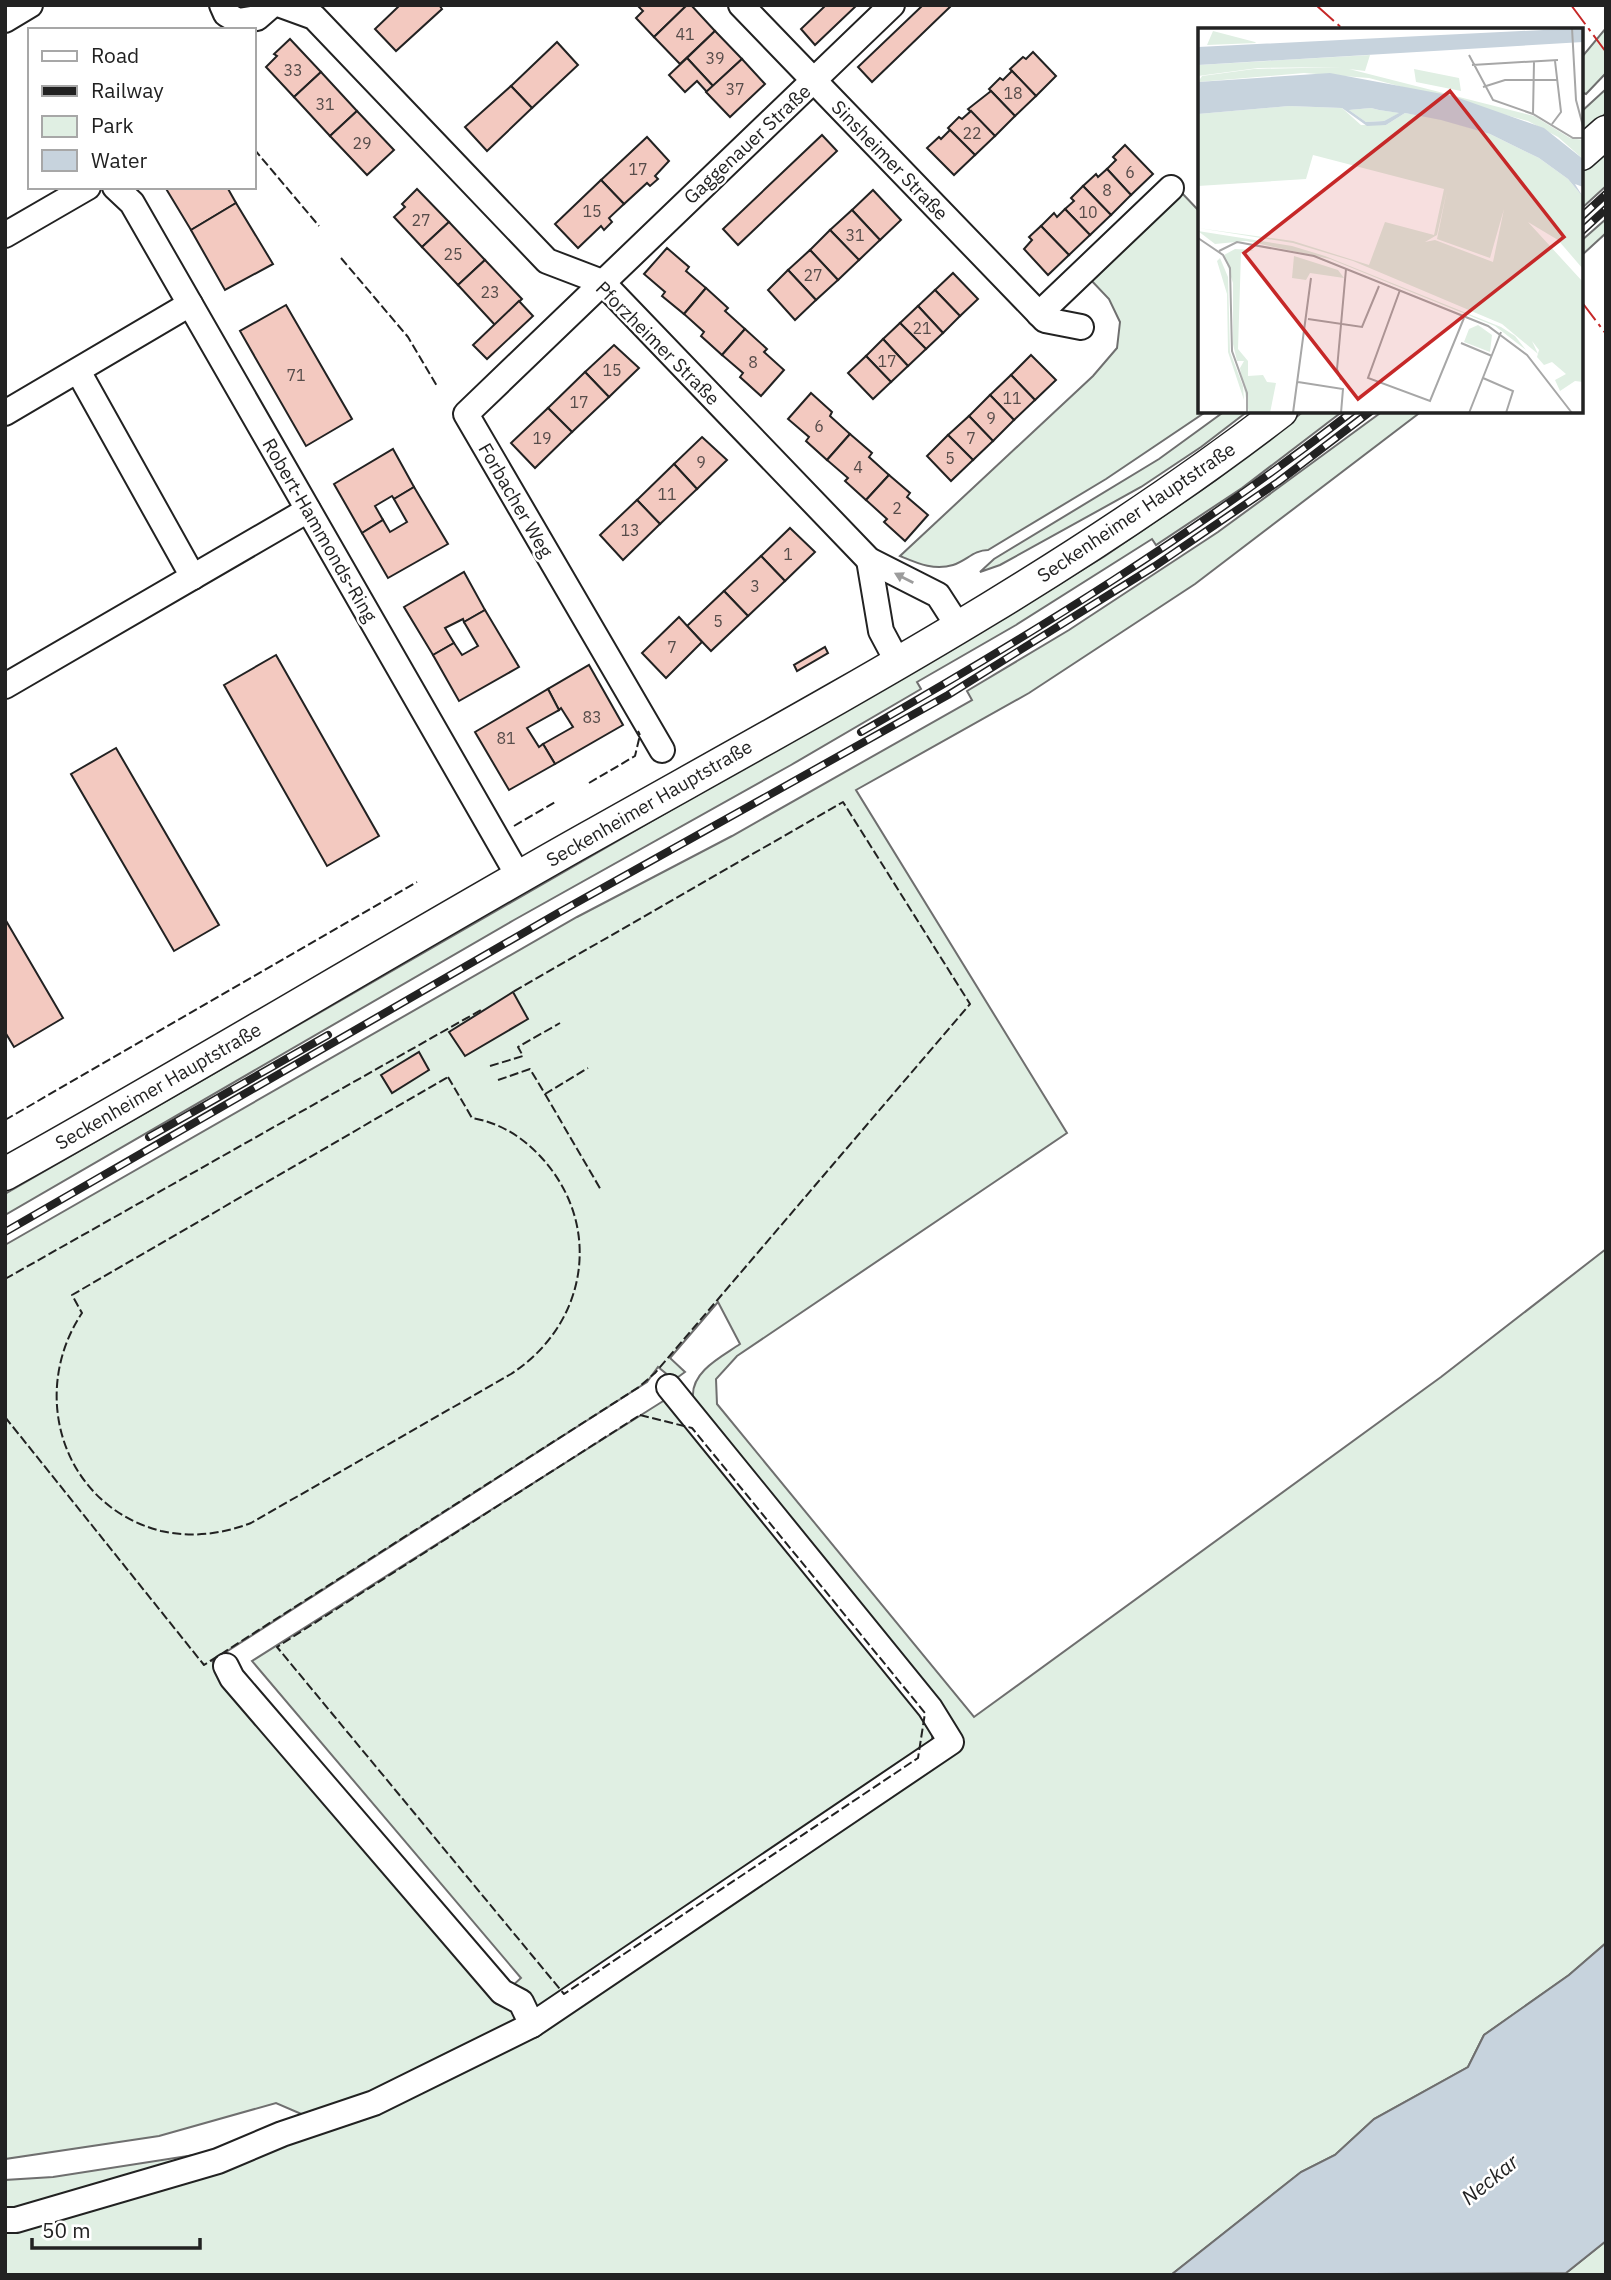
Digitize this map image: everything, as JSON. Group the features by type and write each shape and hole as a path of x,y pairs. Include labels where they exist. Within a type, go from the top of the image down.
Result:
{"main road":[{"path":"1583,153 1606,132"},
{"name":"Seckenheimer Hauptstraße","path":"5,1174 958,626 1114,531 1212,464 1278,413"}],"street":[{"path":"5,20 30,5"},
{"path":"222,5 226,13 238,21 257,18 272,5"},
{"name":"Pforzheimer Straße","path":"281,5 314,17 547,261 602,282 869,560 938,595 958,626"},
{"name":"Sinsheimer Straße","path":"741,5 1045,320 1081,327"},
{"name":"Gaggenauer Straße","path":"602,282 892,5"},
{"path":"1039,314 1171,188"},
{"path":"5,235 85,189"},
{"name":"Robert-Hammonds-Ring","path":"117,189 132,203 519,877"},
{"name":"Forbacher Weg","path":"602,282 466,414 662,750"},
{"path":"5,413 190,304"},
{"path":"78,371 192,577"},
{"path":"5,686 308,510"},
{"path":"869,560 881,631 897,662"},
{"path":"5,2220 16,2220 218,2161 282,2134 374,2103 532,2025 951,1742 930,1708 669,1387"},
{"path":"226,1666 232,1678 502,1992 521,2002 532,2025"}],"green space":[{"path":"1606,28 1606,73 1586,94 1583,93 1583,56"},
{"path":"1606,89 1606,113 1583,134 1583,110"},
{"path":"1606,150 1606,186 1583,207 1583,170"},
{"path":"1180,191 1198,210 1198,413 1204,413 1106,479 988,550 946,567 926,565 900,556 1093,376 1117,348 1120,322 1109,299 1089,278"},
{"path":"1606,219 1606,233 1583,254 1583,239"},
{"path":"1222,413 1245,413 1141,487 1000,565 980,572 994,559 1159,459"},
{"path":"1301,413 1340,413 1242,488 1156,545 1152,539 1016,625 917,682 921,689 514,920 5,1215 5,1194 1011,614 1105,556 1216,480"},
{"path":"1380,413 1419,413 1195,584 1029,693 856,790 1067,1133 737,1356 716,1379 717,1404 974,1717 1441,1377 1606,1249 1606,1943 1569,1975 1484,2035 1468,2067 1374,2119 1335,2155 1301,2172 1171,2275 5,2275 5,2226 306,2116 276,2103 159,2136 5,2159 5,1245 577,917 732,836 972,700 967,691 1069,630 1218,532","holes":["718,1302 740,1344 717,1359 697,1379 694,1388 693,1397 701,1418 956,1730 921,1754 932,1739 932,1724 668,1398 252,1661 521,1978 511,1987 517,2017 212,1661 647,1382 658,1367 674,1380 685,1372 670,1358"]},
{"path":"239,2148 5,2216 5,2180 53,2177"},
{"path":"1606,2241 1606,2275 1564,2275 1566,2273"}],"water":[{"name":"Neckar","path":"1606,1943 1606,2241 1566,2273 1171,2275 1301,2172 1335,2155 1374,2119 1468,2067 1484,2035 1569,1975"}],"building":[{"path":"400,5 439,5 442,9 396,51 375,29"},
{"path":"637,5 687,5 654,37 636,18 643,11"},
{"path":"687,5 691,5 715,31 680,64 654,37"},
{"path":"826,5 857,5 815,45 801,29"},
{"path":"923,5 952,5 872,82 858,67"},
{"path":"715,31 742,59 713,86 687,58"},
{"path":"290,39 321,72 294,97 266,67 277,56 274,54"},
{"path":"557,42 578,65 532,108 511,86"},
{"path":"1033,52 1056,76 1036,96 1010,69"},
{"path":"687,58 713,86 707,92 697,81 685,92 669,75"},
{"path":"742,59 765,84 730,117 706,92"},
{"path":"1012,71 1036,96 1015,116 989,89"},
{"path":"321,72 357,111 330,136 294,97"},
{"path":"511,86 532,108 487,151 465,127"},
{"path":"991,91 1015,116 995,136 968,109"},
{"path":"357,111 394,150 367,175 330,136"},
{"path":"971,111 995,136 975,155 948,128 959,117 962,119"},
{"path":"950,130 975,155 954,175 927,148"},
{"path":"822,135 837,151 738,245 723,229"},
{"path":"647,137 669,161 655,176 658,179 650,186 647,183 624,204 601,180"},
{"path":"1125,145 1153,174 1131,195 1107,169 1116,160 1113,157"},
{"path":"1107,169 1131,195 1111,215 1083,186 1096,174 1098,177"},
{"path":"601,180 624,204 609,218 612,222 604,230 601,226 578,248 555,224"},
{"path":"1083,186 1111,215 1090,235 1065,209 1074,201 1071,198"},
{"path":"166,189 228,189 236,203 191,230"},
{"path":"417,189 449,222 422,247 394,217 405,207 402,204"},
{"path":"873,190 901,220 880,240 852,210"},
{"path":"236,203 273,264 225,290 191,230"},
{"path":"1065,209 1090,235 1069,255 1041,226 1054,213 1057,217"},
{"path":"852,210 880,240 859,260 830,230"},
{"path":"449,222 485,260 458,285 422,247"},
{"path":"1041,226 1069,255 1048,275 1024,249 1032,240 1029,237"},
{"path":"830,230 859,260 838,280 810,250"},
{"path":"667,248 689,267 686,271 706,288 684,314 662,296 665,292 644,274"},
{"path":"810,250 838,280 816,300 788,270"},
{"path":"485,260 522,299 495,325 458,285"},
{"path":"788,270 816,300 795,320 768,290"},
{"path":"953,273 978,299 960,316 935,290"},
{"path":"706,288 728,308 725,311 745,329 722,355 701,336 704,332 684,314"},
{"path":"935,290 960,316 943,333 918,306"},
{"path":"519,301 533,316 487,359 473,345"},
{"path":"286,305 352,419 306,446 240,331"},
{"path":"918,306 943,333 926,349 900,323"},
{"path":"900,323 926,349 908,366 883,339"},
{"path":"745,329 767,349 764,352 784,370 761,396 740,377 743,373 722,355"},
{"path":"883,339 908,366 891,382 866,356"},
{"path":"614,345 639,368 609,397 585,372"},
{"path":"1031,355 1056,380 1035,400 1011,375"},
{"path":"866,356 891,382 873,399 848,373"},
{"path":"585,372 609,397 572,432 548,408"},
{"path":"1011,375 1035,400 1014,420 990,395"},
{"path":"811,393 832,412 830,416 850,434 827,460 806,441 809,437 788,419"},
{"path":"990,395 1014,420 993,441 969,416"},
{"path":"548,408 572,432 535,468 511,443"},
{"path":"969,416 993,441 973,460 948,435"},
{"path":"850,434 872,453 869,457 889,475 866,500 845,481 848,478 827,460"},
{"path":"948,435 973,460 951,481 927,456"},
{"path":"702,437 727,460 697,489 674,464"},
{"path":"393,449 414,487 375,506 383,520 362,533 334,484"},
{"path":"674,464 697,489 660,524 637,500"},
{"path":"889,475 910,493 907,497 928,515 905,541 884,522 887,519 866,500"},
{"path":"414,487 448,544 388,578 362,533 383,520 390,532 407,522 394,499"},
{"path":"637,500 660,524 623,560 600,535"},
{"path":"790,528 815,552 785,581 761,556"},
{"path":"761,556 785,581 748,616 724,591"},
{"path":"464,572 485,610 464,622 463,619 445,628 454,643 433,655 404,607"},
{"path":"724,591 748,616 711,651 687,626"},
{"path":"485,610 519,667 459,701 433,655 454,643 462,655 478,646 464,622"},
{"path":"679,617 702,642 666,678 642,653"},
{"path":"825,647 828,653 797,671 794,665"},
{"path":"276,655 379,836 327,866 224,685"},
{"path":"589,665 623,725 555,764 543,744 573,727 561,708 559,710 548,689"},
{"path":"548,689 559,710 527,728 539,747 543,744 555,764 509,790 475,732"},
{"path":"116,748 219,925 174,951 71,774"},
{"path":"5,919 63,1018 14,1047 5,1032"},
{"path":"513,992 528,1019 465,1056 449,1032"},
{"path":"419,1052 429,1070 392,1093 381,1075"}],"railway":[{"path":"1583,215 1606,194"},
{"path":"1583,230 1606,209"},
{"path":"861,732 988,658 1113,580 1235,499 1350,413"},
{"path":"5,1232 558,913 948,695 1155,566 1278,482 1368,413"},
{"path":"149,1137 328,1035"}],"fence":[{"path":"256,151 319,226"},
{"path":"341,258 408,337 437,386"},
{"path":"589,783 635,756 640,735 638,731"},
{"path":"514,826 557,801"},
{"path":"5,1417 204,1665 639,1387 655,1373 970,1004 843,802 511,993"},
{"path":"5,1120 417,882"},
{"path":"5,1279 481,1010"},
{"path":"490,1066 523,1056 518,1047 560,1023"},
{"path":"498,1080 530,1069 545,1094 588,1068"},
{"path":"448,1077 472,1118 509,1131 540,1156 560,1183 573,1212 579,1242 578,1272 571,1301 557,1328 537,1353 511,1374 240,1527 195,1534 161,1531 127,1518 100,1498 79,1472 64,1443 57,1411 58,1378 66,1345 82,1313 72,1295 448,1077"},
{"path":"545,1094 601,1190"},
{"path":"640,1415 692,1428 925,1713 918,1758 564,1994 277,1647 640,1415"}],"power":[{"path":"1316,5 1342,28"},
{"path":"1571,5 1606,52"},
{"path":"1583,304 1606,334"}]}
